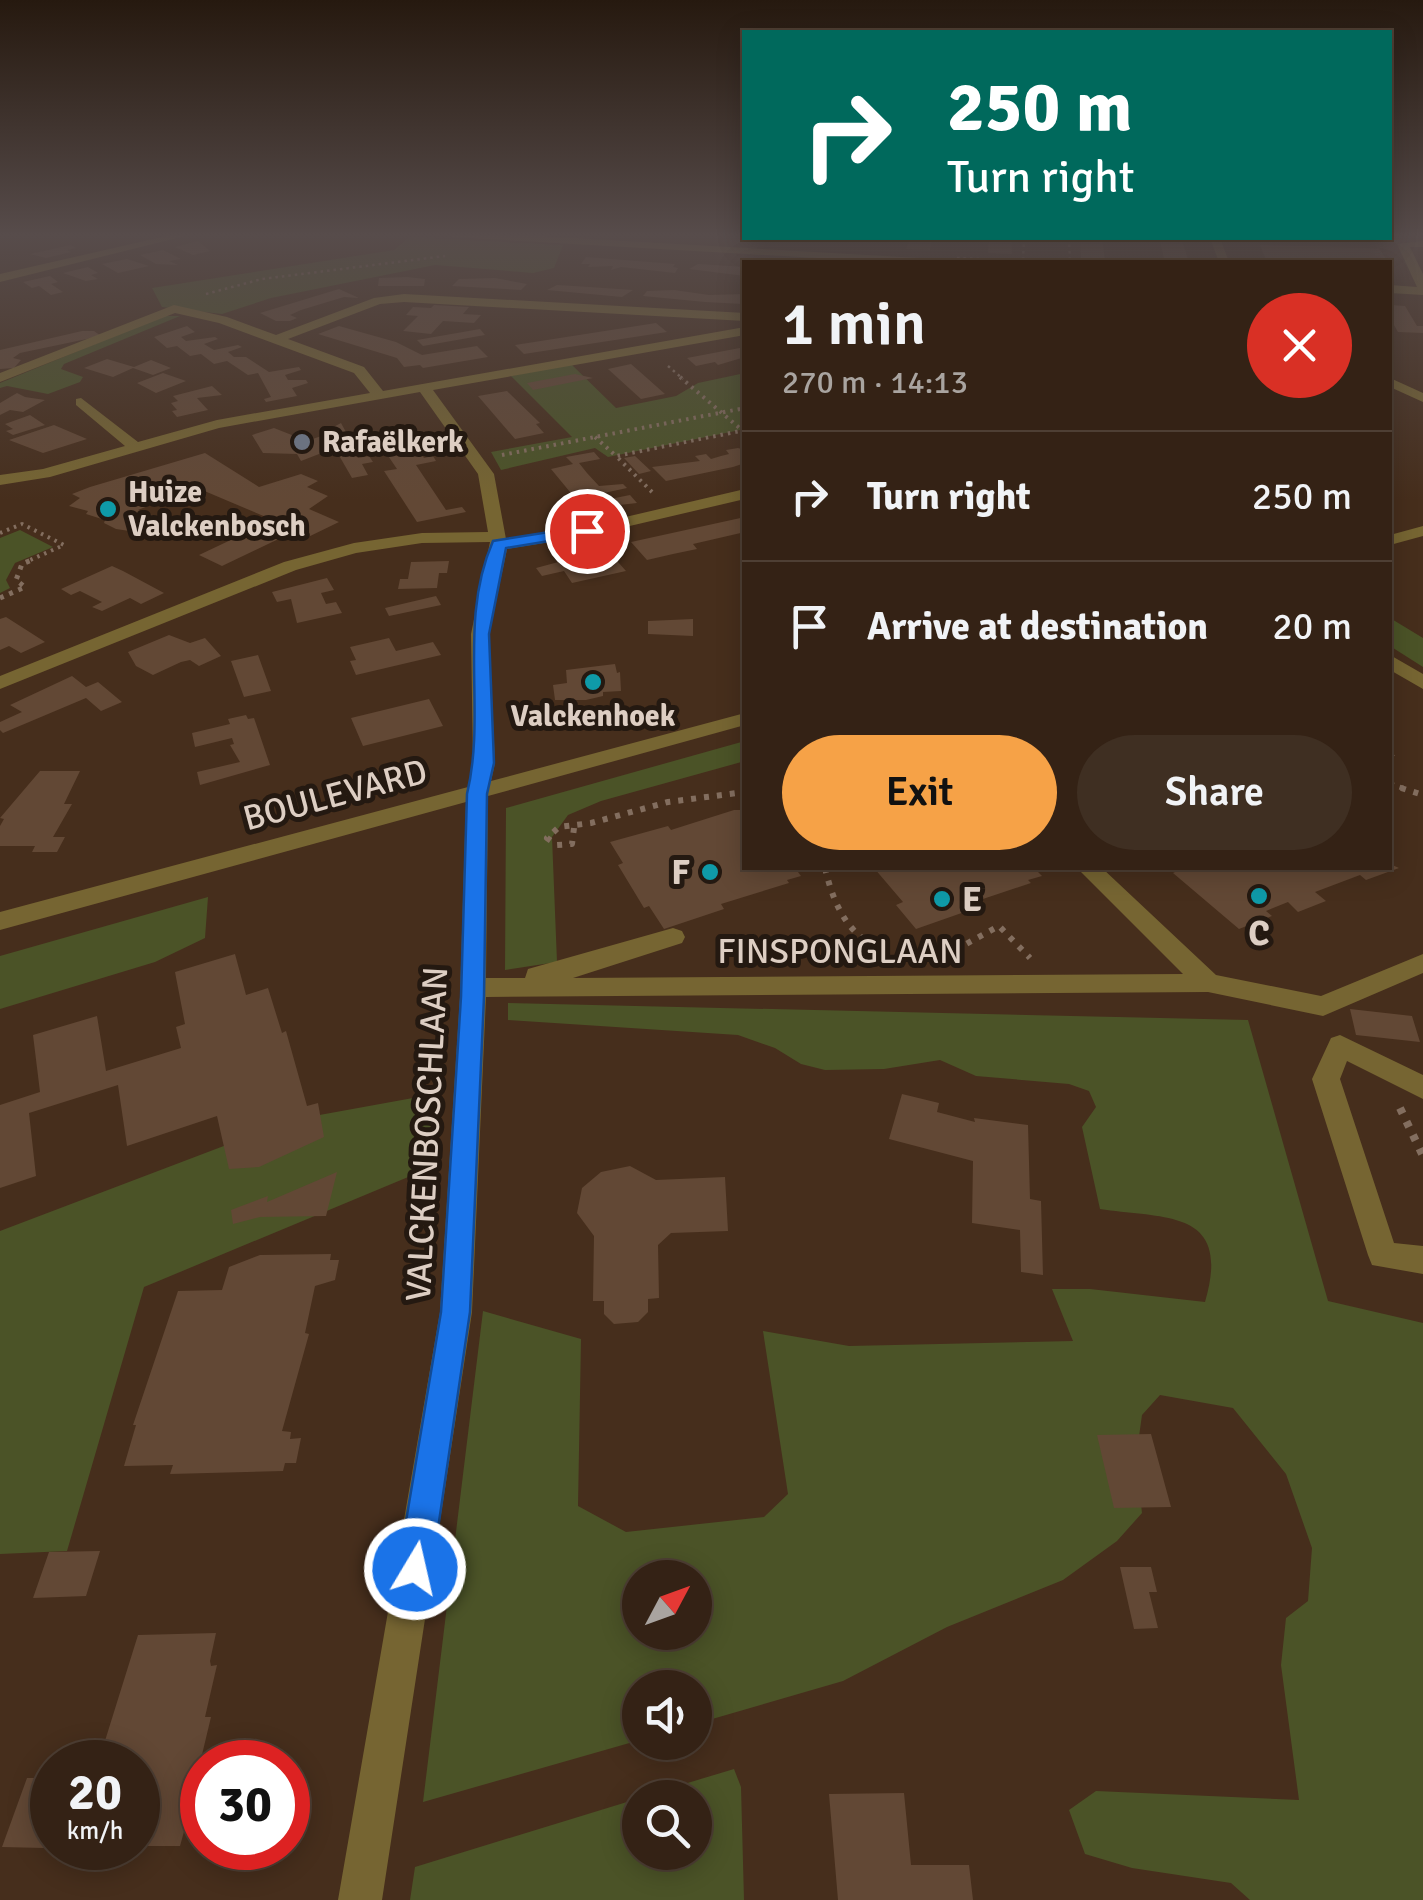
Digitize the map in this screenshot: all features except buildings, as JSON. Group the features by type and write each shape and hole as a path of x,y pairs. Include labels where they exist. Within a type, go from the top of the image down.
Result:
{"street":[{"path":"0,378 142,323"},
{"path":"230,323 359,370 379,395"},
{"path":"275,340 321,323"},
{"path":"0,480 44,474 217,424 742,332"},
{"path":"1392,383 1423,398"},
{"name":"VALCKENBOSCHLAAN","path":"360,1900 456,1312 473,988 477,794 484,763 480,634 497,541 486,474 424,388"},
{"path":"81,402 135,447"},
{"path":"0,682 290,566 371,545 422,538 497,541 587,531 742,495"},
{"path":"1392,540 1423,532"},
{"path":"1392,662 1423,683"},
{"name":"BOULEVARD","path":"0,921 742,720"},
{"path":"1090,870 1208,983"},
{"path":"473,988 580,967 673,936"},
{"path":"1423,963 1323,1006 1340,1044 1423,1088"},
{"name":"FINSPONGLAAN","path":"473,988 1208,983 1323,1006"},
{"path":"1340,1044 1326,1078 1383,1255 1423,1260"}],"path":[{"path":"648,349 742,428"},
{"path":"476,460 742,409"},
{"path":"616,456 742,430"},
{"path":"595,437 670,511"},
{"path":"0,533 22,524 64,545 22,564 16,580 25,587 0,598"},
{"path":"1392,785 1423,795"},
{"path":"574,828 572,844 556,845 547,838 559,827 574,828 686,798 742,792"},
{"path":"826,870 836,912 850,930 872,949 907,959"},
{"path":"939,958 999,926 1055,984"}],"green space":[{"path":"147,323 164,323 64,364 61,369 83,377 80,382 48,394 0,388 0,383"},
{"path":"571,364 616,408 676,396 698,383 742,374 742,430 608,457 595,448 501,470 491,452 572,437 511,376"},
{"path":"20,530 53,547 15,563 6,580 10,588 0,593 0,538"},
{"path":"1392,619 1423,638 1423,667 1392,647"},
{"path":"742,742 742,762 601,801 568,815 552,837 557,962 505,970 506,808"},
{"path":"208,897 205,938 155,962 0,1009 0,956"},
{"path":"508,1003 1248,1020 1328,1301 1423,1323 1423,1900 1250,1900 1231,1883 1132,1868 1085,1854 1069,1810 1096,1791 1299,1800 1281,1665 1286,1618 1308,1601 1312,1548 1286,1474 1233,1408 1160,1395 1142,1415 1136,1458 1142,1513 1117,1541 1063,1580 947,1627 843,1681 712,1719 712,1670 622,1670 622,1745 423,1802 483,1311 581,1339 578,1506 626,1532 764,1517 788,1494 763,1331 849,1346 1073,1341 1052,1289 1090,1289 1205,1302 1211,1272 1209,1250 1201,1234 1170,1218 1100,1209 1082,1127 1096,1107 1089,1091 1069,1084 976,1076 940,1060 884,1069 825,1070 801,1064 775,1048 738,1035 508,1020"},
{"path":"435,1094 425,1170 144,1287 67,1551 0,1554 0,1231 292,1120"},
{"path":"734,1769 741,1787 744,1900 410,1900 415,1867 622,1804 622,1870 712,1870 712,1780 697,1780"}],"place":[{"name":"Rafaëlkerk","path":"302,442"},
{"name":"Huize Valckenbosch","path":"108,509"},
{"name":"Valckenhoek","path":"593,682"},
{"name":"F","path":"710,872"},
{"name":"C","path":"1259,896"},
{"name":"E","path":"942,899"}],"route":[{"path":"415,1569 456,1312 472,997 477,794 484,763 480,634 498,545 587,531"}]}
